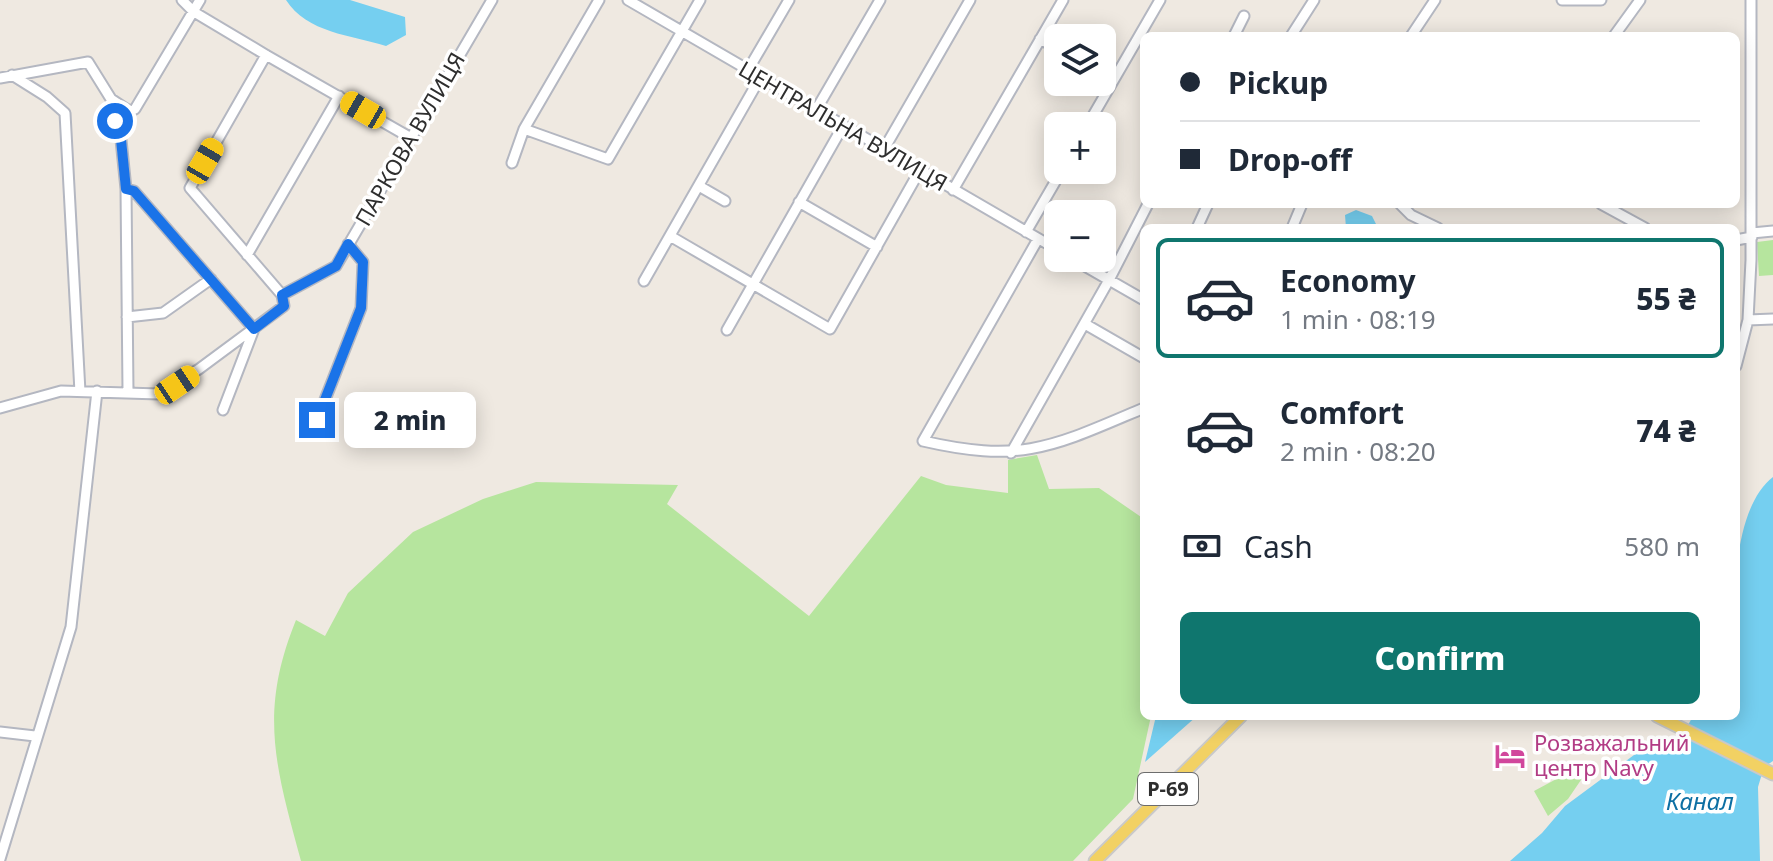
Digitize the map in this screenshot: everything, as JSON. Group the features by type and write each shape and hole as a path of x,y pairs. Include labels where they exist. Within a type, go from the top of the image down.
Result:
{"main road":[{"name":"Р-69","path":"1095,861 1237,720"},
{"path":"1664,720 1772,773"}],"street":[{"path":"182,0 194,12 411,138"},
{"path":"0,78 88,62 111,99 129,111 135,109 200,0"},
{"name":"ПАРКОВА ВУЛИЦЯ","path":"282,295 336,266 492,0"},
{"path":"512,163 524,129 599,0"},
{"name":"ЦЕНТРАЛЬНА ВУЛИЦЯ","path":"628,0 1044,242"},
{"path":"524,129 608,159 700,0"},
{"path":"748,70 789,0"},
{"path":"816,110 880,0"},
{"path":"884,149 970,0"},
{"path":"953,190 1063,0"},
{"path":"1141,32 1160,0"},
{"path":"1294,32 1314,0"},
{"path":"1414,32 1435,0"},
{"path":"1562,0 1601,0"},
{"path":"1617,32 1640,0"},
{"path":"1740,351 1748,320 1752,235 1751,0"},
{"path":"1236,32 1244,16"},
{"path":"1116,76 1140,34"},
{"path":"1040,39 1044,41"},
{"path":"0,408 61,391 159,394 284,306 282,295 190,188 266,55"},
{"path":"12,75 47,97 65,113 80,392"},
{"path":"644,281 760,78"},
{"path":"247,255 339,96"},
{"path":"115,121 120,130 126,189 128,391"},
{"path":"727,330 843,126"},
{"path":"670,236 830,329 920,170"},
{"path":"1026,232 1054,184"},
{"path":"699,186 725,201"},
{"path":"126,189 134,191 254,329"},
{"path":"799,202 877,247"},
{"path":"1011,453 1085,324 1146,208"},
{"path":"1404,208 1430,224"},
{"path":"1608,208 1638,224"},
{"path":"1740,239 1773,231"},
{"path":"1038,239 923,441 1011,453 1065,442 1140,410"},
{"path":"317,420 361,308 363,262 348,244"},
{"path":"1095,272 1140,298"},
{"path":"127,317 163,313 211,279"},
{"path":"1748,320 1773,319"},
{"path":"1085,324 1140,356"},
{"path":"223,410 254,329"},
{"path":"0,859 35,736 71,627 97,391"},
{"path":"0,732 35,736"}],"green space":[{"path":"1773,240 1773,275 1759,276 1757,242"},
{"path":"1037,455 1049,489 1099,488 1140,516 1140,720 1150,720 1133,799 1073,861 301,861 284,797 275,740 277,684 284,653 296,620 325,636 348,593 413,532 483,499 536,482 678,485 667,504 809,616 921,476 946,485 1008,493 1008,460"},
{"path":"1577,768 1583,777 1568,799 1548,816 1534,791"}],"water":[{"path":"286,0 350,0 405,17 406,35 386,46 345,35 306,20"},
{"path":"1356,210 1372,216 1376,224 1346,224 1345,215"},
{"name":"Канал","path":"1773,477 1773,761 1764,767 1758,787 1760,861 1510,861 1542,833 1565,806 1634,755 1648,750 1674,751 1691,720 1740,720 1740,545 1756,496"},
{"path":"1155,720 1192,720 1145,762"}],"place":[{"name":"Розважальний центр Navy","path":"1510,756"}],"route":[{"path":"115,121 120,130 126,189 134,191 254,329 284,306 286,301 282,295 336,266 348,244 360,256 363,262 361,308 317,420"}]}
